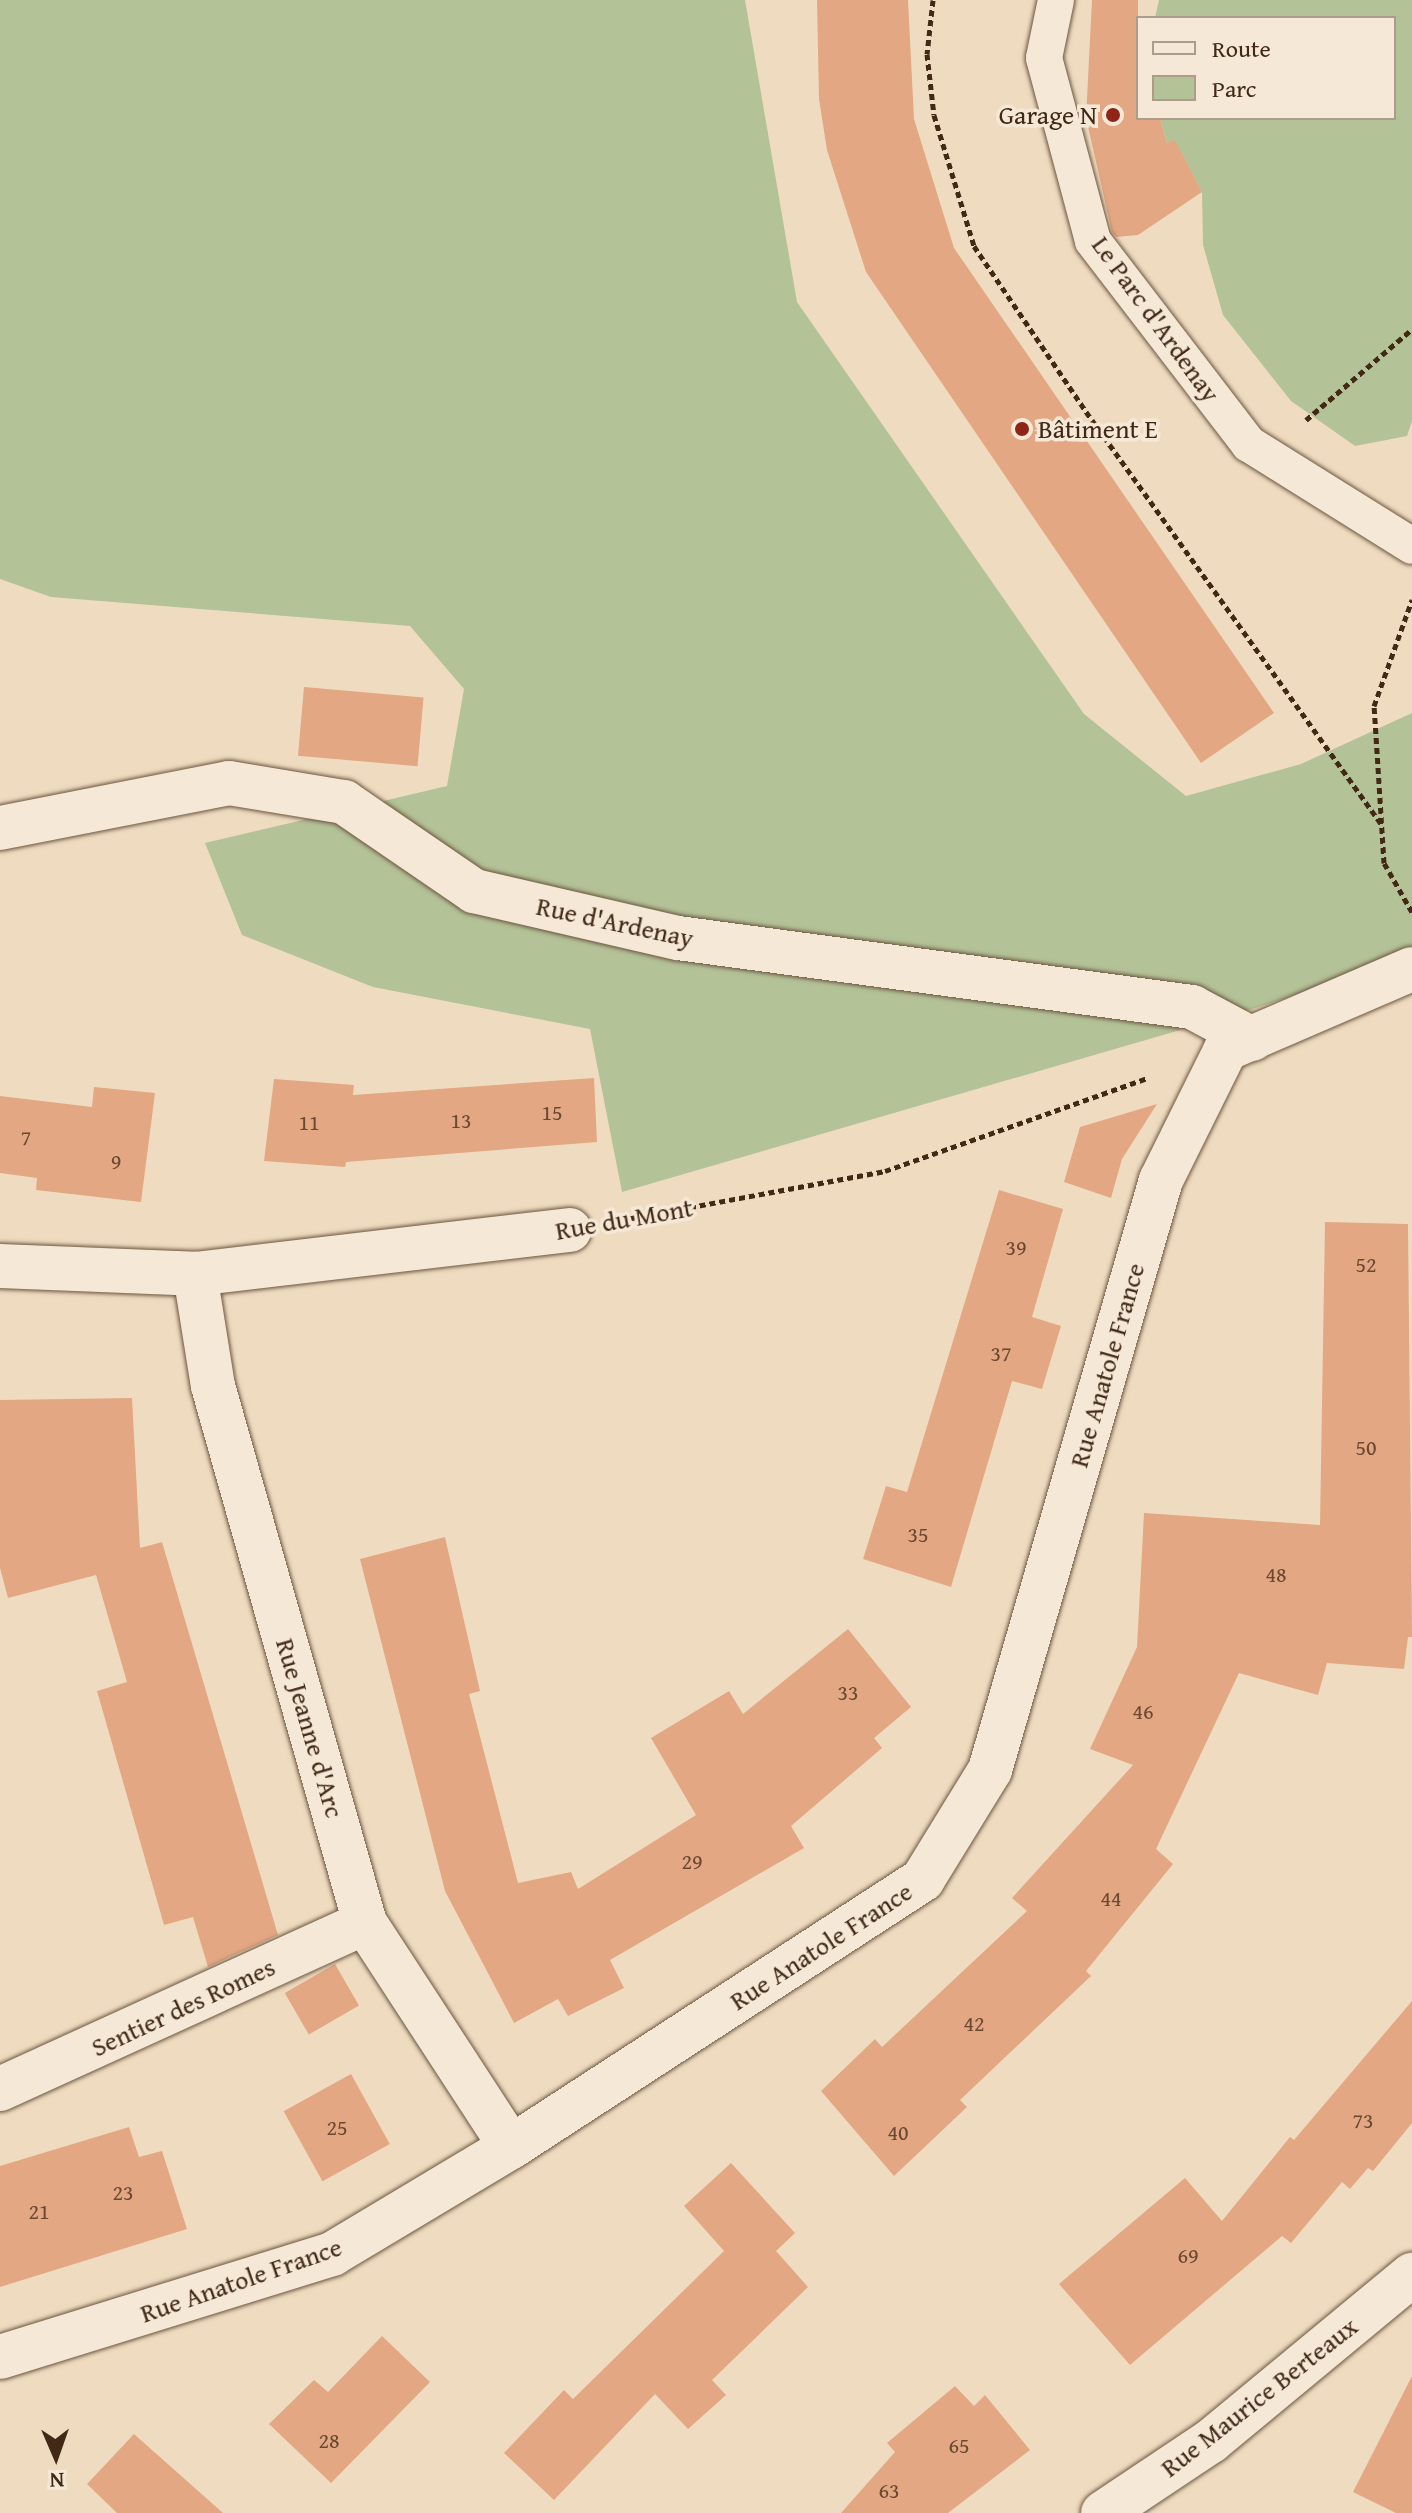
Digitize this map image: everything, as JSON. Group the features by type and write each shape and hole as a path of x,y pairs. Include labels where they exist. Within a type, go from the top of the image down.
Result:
{"street":[{"name":"Rue d'Ardenay","path":"0,828 229,783 344,802 474,891 678,938 1192,1007 1239,1044"},
{"path":"1239,1044 1412,969"},
{"name":"Rue Anatole France","path":"0,2357 332,2254 511,2147 923,1879 990,1770 1161,1180 1239,1044"},
{"name":"Rue du Mont","path":"0,1266 195,1274 569,1230"},
{"name":"Rue Jeanne d'Arc","path":"195,1274 213,1386 365,1923 511,2147"},
{"name":"Sentier des Romes","path":"0,2089 365,1923"},
{"name":"Rue Maurice Berteaux","path":"1103,2513 1211,2441 1412,2275"}],"lane":[{"name":"Le Parc d'Ardenay","path":"1056,0 1044,58 1093,241 1249,444 1412,546"}],"path":[{"path":"933,0 927,54 934,115 950,181 974,246 1092,420 1381,824"},
{"path":"1266,454 1412,329"},
{"path":"1412,600 1374,706 1384,863 1412,913"},
{"name":"Rue du Mont","path":"569,1230 885,1171 1239,1044"}],"green space":[{"path":"0,0 745,0 797,302 1084,714 1186,796 1301,764 1412,713 1412,955 1256,1008 622,1192 590,1029 373,987 242,935 205,843 447,786 464,689 410,626 51,597 0,579"},
{"path":"1159,0 1412,0 1412,421 1407,436 1355,446 1291,401 1223,315 1203,245 1202,192 1175,141 1167,143 1161,120 1396,120 1396,16 1155,16"}],"building":[{"name":"Bâtiment E","path":"817,0 908,0 914,119 954,248 1274,713 1201,763 866,272 827,150 819,99"},
{"name":"Garage N","path":"1092,0 1138,0 1136,120 1161,120 1167,143 1175,140 1202,192 1138,235 1116,237 1112,232 1086,118"},
{"path":"304,687 424,697 418,766 298,756"},
{"path":"594,1078 597,1142 346,1162 345,1167 264,1161 274,1079 354,1085 353,1095"},
{"path":"94,1087 155,1093 141,1202 36,1190 37,1178 0,1173 0,1096 92,1107"},
{"path":"1157,1104 1122,1159 1111,1198 1064,1182 1080,1127"},
{"path":"999,1190 1063,1209 1032,1317 1061,1326 1042,1389 1012,1381 951,1587 863,1559 886,1486 907,1492"},
{"path":"1325,1222 1408,1224 1412,1637 1408,1637 1404,1669 1327,1663 1318,1695 1239,1673 1156,1849 1173,1864 1086,1971 1091,1976 960,2100 967,2107 894,2176 821,2091 875,2039 882,2047 1027,1911 1012,1898 1133,1765 1090,1749 1137,1647 1144,1513 1320,1525"},
{"path":"132,1398 140,1548 162,1542 278,1935 208,1967 193,1917 164,1925 97,1691 127,1682 96,1575 8,1598 0,1568 0,1400"},
{"path":"445,1537 480,1691 469,1694 518,1883 571,1872 578,1889 696,1815 651,1738 729,1691 743,1714 848,1629 911,1707 874,1738 882,1748 791,1826 804,1848 610,1960 624,1988 568,2016 558,1999 514,2023 445,1891 360,1559"},
{"path":"335,1964 359,2006 309,2035 285,1993"},
{"path":"1412,2001 1412,2123 1373,2171 1368,2168 1350,2189 1342,2182 1291,2243 1282,2236 1130,2365 1059,2284 1185,2178 1222,2221 1290,2137 1294,2140"},
{"path":"351,2074 390,2144 322,2181 284,2111"},
{"path":"129,2127 139,2157 162,2151 187,2229 0,2287 0,2166"},
{"path":"731,2163 795,2233 776,2251 808,2287 712,2380 726,2395 688,2429 655,2394 554,2500 504,2453 564,2390 573,2399 724,2251 684,2206"},
{"path":"382,2336 430,2382 331,2483 269,2424 314,2380 328,2392"},
{"path":"1412,2376 1412,2513 1396,2513 1353,2492"},
{"path":"955,2386 974,2406 985,2395 1030,2450 948,2513 841,2513 895,2452 887,2443"},
{"path":"134,2434 223,2513 117,2513 87,2484"}],"place":[{"name":"Garage N","path":"1113,115"},
{"name":"Bâtiment E","path":"1022,429"}]}
